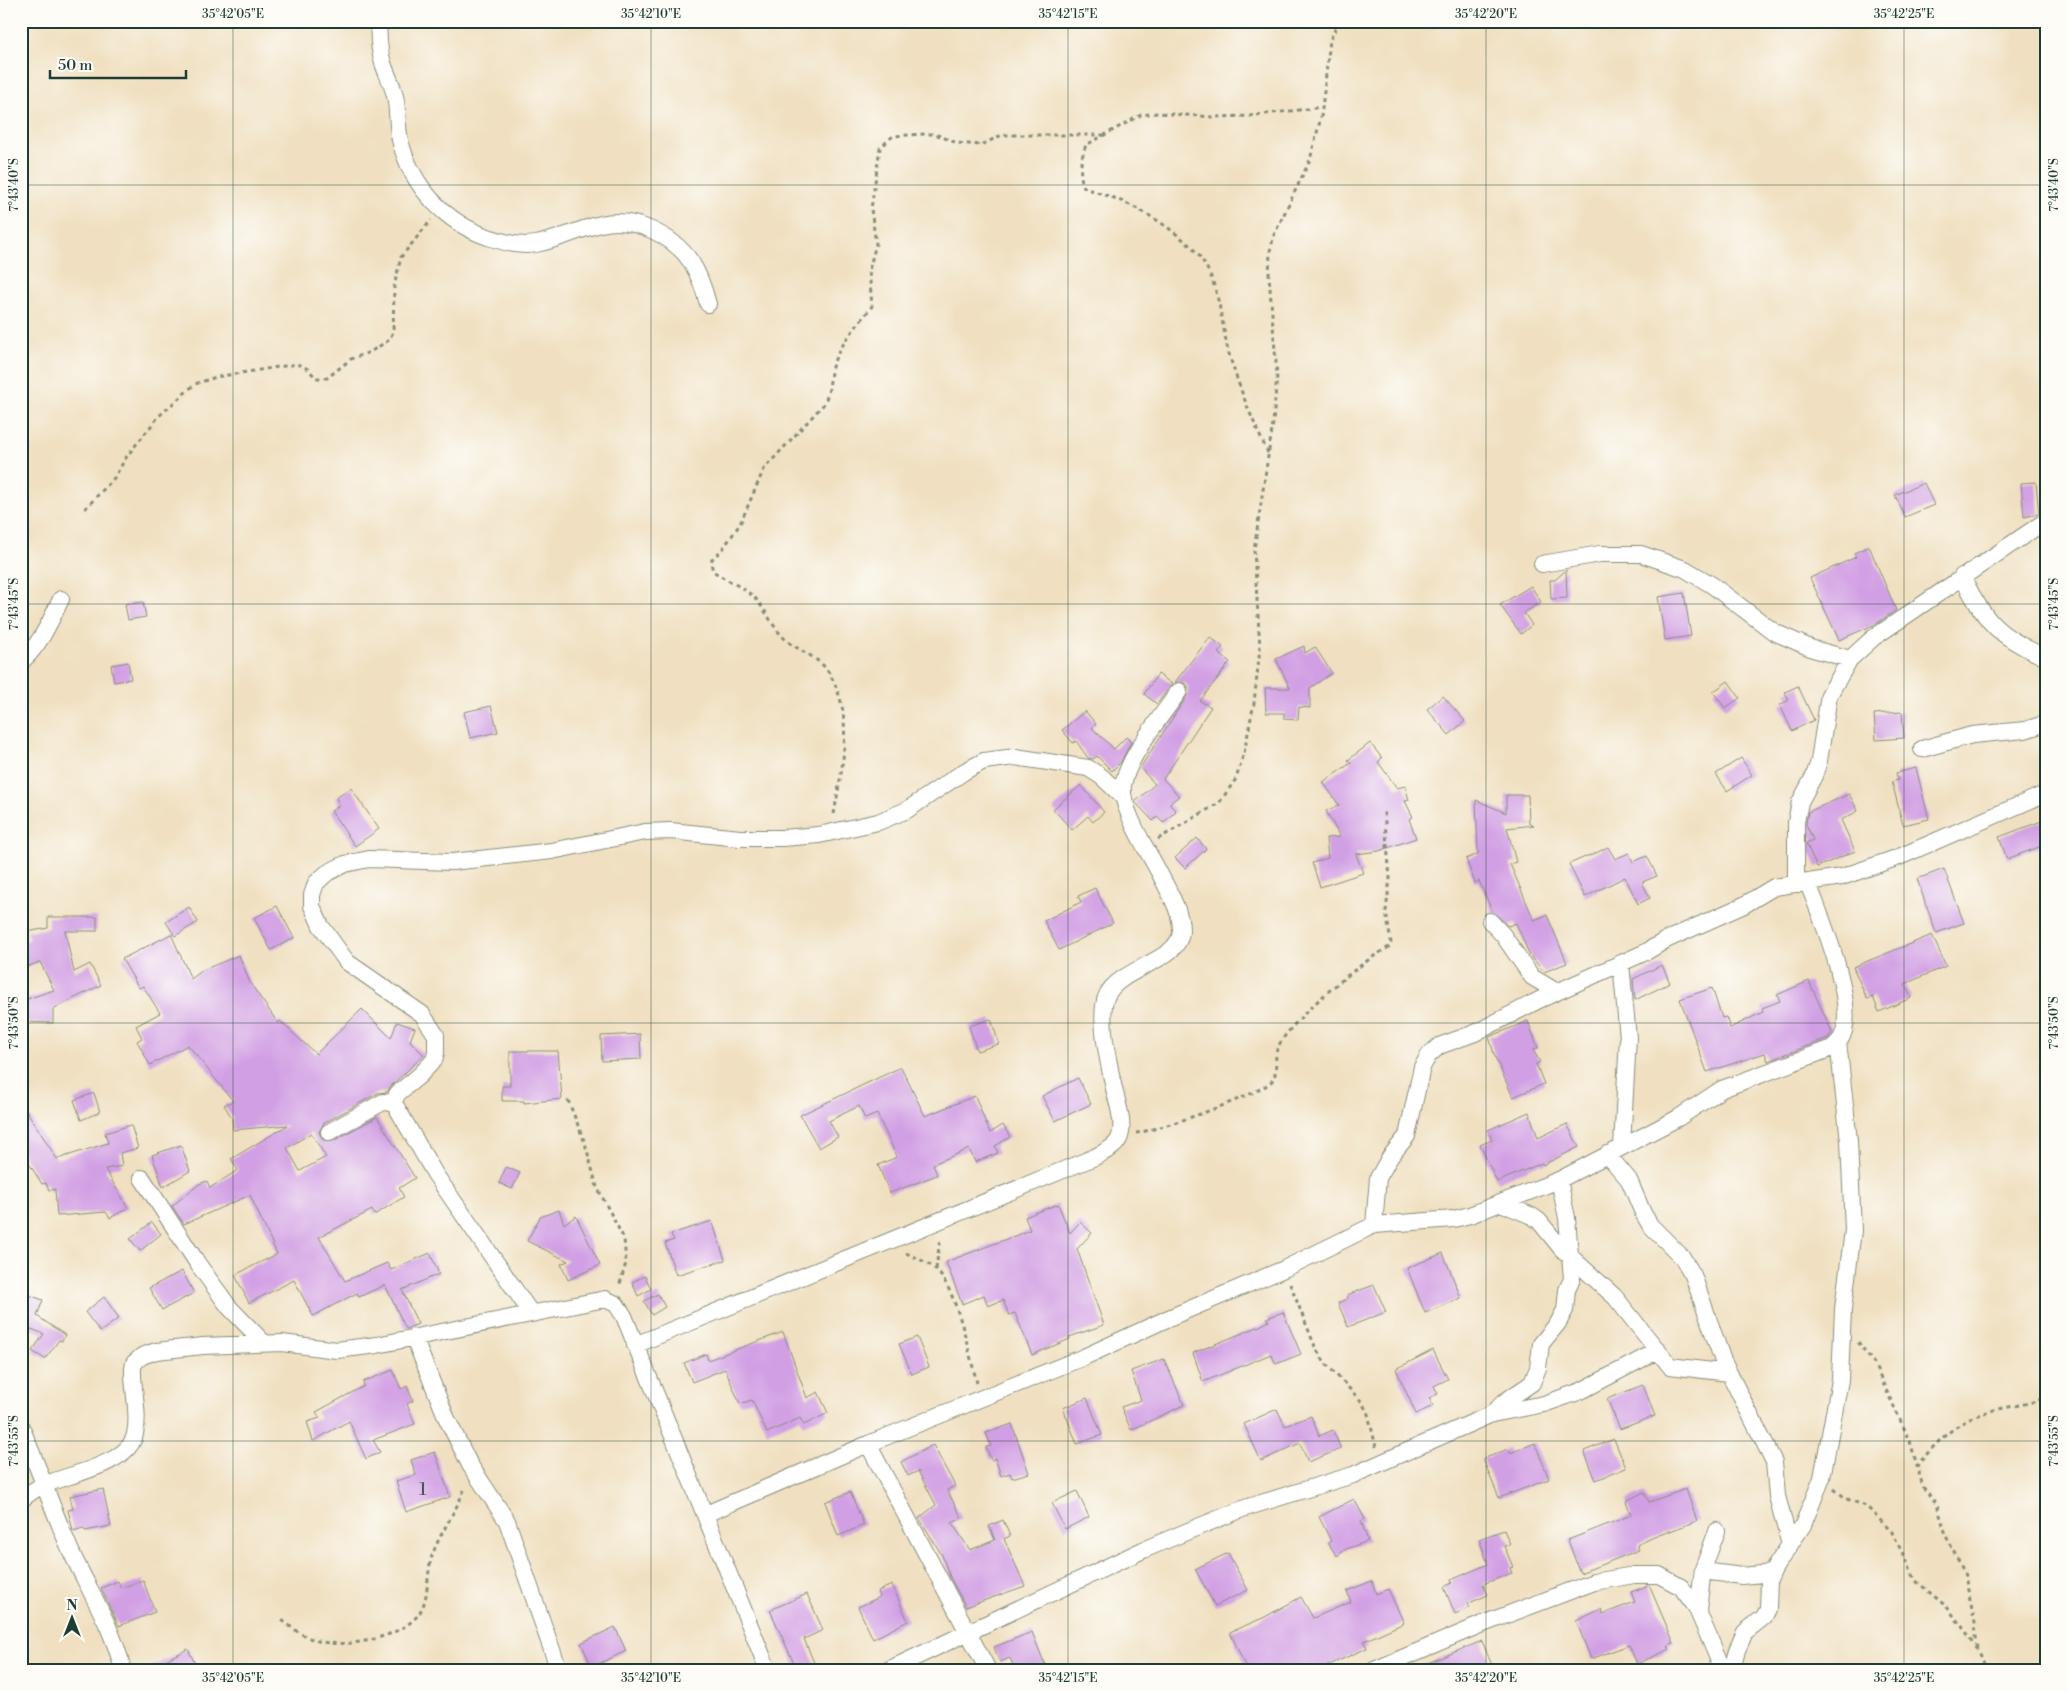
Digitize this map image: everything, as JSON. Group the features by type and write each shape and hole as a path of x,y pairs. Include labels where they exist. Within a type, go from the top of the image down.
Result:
{"street":[{"path":"379,21 382,61 394,92 403,148 419,182 439,210 476,233 520,245 536,244 611,222 649,228 666,237 690,261 708,304"},
{"path":"706,1514 868,1444 1084,1357 1374,1226 1454,1218 1501,1203 1560,1180 1678,1118 1722,1090 1832,1048 1838,1042 1845,1024 1845,1011 1837,960 1801,881 1796,822 1800,802 1814,776 1819,761 1829,695 1850,659 1873,638 2041,524"},
{"path":"1542,564 1600,554 1641,554 1684,569 1705,581 1774,632 1813,649 1850,659"},
{"path":"1962,576 1977,607 1997,631 2018,645 2047,658"},
{"path":"21,662 30,654 44,633 61,599"},
{"path":"635,1345 1095,1157 1111,1148 1118,1141 1120,1134 1104,1022 1105,998 1111,988 1131,973 1174,948 1180,940 1181,932 1177,910 1129,815 1123,786 1128,772 1179,691"},
{"path":"1922,748 1972,735 2025,730 2047,722"},
{"path":"531,1313 436,1174 394,1103 397,1094 420,1075 434,1060 436,1035 422,1014 347,962 329,938 312,906 312,895 316,883 327,873 345,864 369,859 452,862 552,851 645,832 670,831 740,838 782,838 831,832 878,822 907,810 965,771 984,762 999,758 1015,757 1088,768 1102,777 1124,798"},
{"path":"1374,1226 1378,1178 1390,1157 1407,1136 1418,1078 1429,1054 1445,1043 1490,1026 1557,992 1744,905 1774,887 1801,881 1842,877 1899,857 2047,793"},
{"path":"1490,921 1503,935 1532,977 1557,992"},
{"path":"1620,963 1628,1038 1622,1146"},
{"path":"1732,1670 1737,1650 1745,1632 1764,1617 1768,1609 1769,1580 1803,1524 1822,1478 1840,1380 1847,1270 1853,1230 1849,1141 1838,1042"},
{"path":"329,1132 383,1102 394,1103"},
{"path":"1607,1154 1629,1180 1650,1225 1682,1257 1693,1275 1729,1373 1774,1462 1778,1496 1790,1545"},
{"path":"142,1178 198,1264 230,1308 265,1344"},
{"path":"1492,1414 1504,1402 1528,1387 1535,1375 1540,1344 1565,1310 1567,1290 1572,1279 1568,1255 1567,1218 1560,1180"},
{"path":"1501,1203 1532,1216 1568,1255 1615,1297 1670,1366 1729,1373"},
{"path":"21,1500 44,1485 115,1457 131,1445 136,1432 133,1368 134,1363 142,1356 164,1350 282,1343 337,1350 414,1338 600,1298 610,1300 616,1304 624,1316 768,1670"},
{"path":"414,1338 447,1419 470,1465 507,1521 559,1670"},
{"path":"888,1670 1143,1550 1245,1508 1317,1487 1492,1414 1544,1404 1580,1391 1657,1351"},
{"path":"21,1427 75,1558 110,1630 123,1670"},
{"path":"868,1444 988,1670"},
{"path":"1698,1610 1703,1571 1717,1531"},
{"path":"1703,1571 1742,1576 1772,1573"},
{"path":"1374,1670 1480,1625 1594,1582 1634,1575 1659,1575 1681,1587 1698,1610 1723,1670"}],"path":[{"path":"1145,846 1219,803 1236,779 1241,762 1254,703 1260,648 1254,550 1269,454 1277,375 1269,276 1270,251 1274,234 1310,160 1322,107 1330,40 1338,21"},
{"path":"1269,454 1255,426 1236,377 1214,283 1204,260 1189,244 1166,226 1117,199 1084,187 1081,180 1084,152 1086,145 1141,116 1157,113 1214,117 1250,116 1322,107"},
{"path":"831,832 845,753 844,713 839,693 827,670 820,662 786,639 756,599 742,587 713,571 712,559 722,550 740,524 764,469 828,397 832,369 838,352 872,306 869,270 876,244 870,209 880,148 893,136 926,134 935,134 957,143 981,145 1002,135 1103,135"},
{"path":"85,509 114,478 127,456 159,416 196,384 216,376 297,364 308,369 316,378 327,378 351,359 370,352 389,340 393,332 394,287 401,257 439,210"},
{"path":"1120,1134 1147,1131 1261,1089 1275,1075 1275,1054 1282,1040 1313,1006 1338,984 1389,947 1391,943 1386,911 1390,878 1384,812"},
{"path":"568,1100 586,1144 597,1188 624,1239 626,1263 624,1274 610,1300"},
{"path":"936,1270 943,1218"},
{"path":"885,1243 936,1270 944,1280 952,1298 982,1398"},
{"path":"1284,1268 1316,1349 1327,1365 1353,1390 1365,1408 1376,1442 1378,1463"},
{"path":"1842,1331 1861,1344 1873,1362 1910,1441 1923,1487 1937,1505 1947,1538 1964,1572 1975,1622 1977,1649"},
{"path":"1916,1467 1943,1437 1965,1419 1998,1409 2035,1402 2047,1397"},
{"path":"282,1620 306,1637 335,1644 357,1643 395,1632 415,1618 423,1605 432,1558 463,1492 470,1465"},
{"path":"1823,1470 1841,1495 1866,1506 1892,1532 1916,1582 1947,1607 1977,1649 1988,1670"}],"building":[{"path":"2036,482 2039,514 2024,517 2021,483"},
{"path":"1924,483 1934,505 1905,517 1895,495"},
{"path":"1869,546 1896,610 1876,624 1839,640 1810,578 1856,557 1854,553"},
{"path":"1566,570 1567,598 1551,599 1550,580 1555,580"},
{"path":"1531,586 1541,602 1524,613 1532,625 1521,634 1500,605"},
{"path":"1684,593 1691,636 1665,640 1658,597"},
{"path":"143,602 146,617 128,620 125,604"},
{"path":"1210,637 1223,647 1218,653 1230,662 1200,701 1211,707 1163,779 1179,796 1169,804 1176,811 1163,823 1157,817 1153,821 1135,802 1155,784 1140,768 1187,696 1188,686 1184,683 1175,682"},
{"path":"1304,646 1305,653 1315,647 1332,673 1310,688 1310,708 1299,707 1298,720 1284,719 1284,713 1266,713 1265,688 1290,688 1276,659"},
{"path":"128,662 131,679 114,682 111,665"},
{"path":"1158,674 1172,684 1157,704 1144,694"},
{"path":"1728,681 1740,698 1725,708 1713,692"},
{"path":"1798,686 1814,720 1792,731 1780,705 1789,700 1785,692"},
{"path":"1443,696 1465,721 1449,735 1427,709"},
{"path":"491,706 498,732 470,738 464,712"},
{"path":"1085,711 1096,724 1092,728 1114,749 1126,737 1131,742 1121,762 1112,771 1097,756 1093,759 1088,758 1076,741 1073,743 1062,730"},
{"path":"1902,712 1904,738 1876,740 1874,714"},
{"path":"1370,743 1382,758 1378,762 1397,788 1405,786 1409,800 1405,801 1413,817 1409,819 1416,838 1379,851 1356,854 1363,873 1320,887 1312,863 1328,858 1326,838 1340,837 1326,811 1339,805 1323,782 1351,763 1348,760"},
{"path":"1741,758 1752,775 1727,791 1716,774"},
{"path":"1916,768 1929,819 1903,825 1892,782 1898,780 1896,773"},
{"path":"1081,785 1104,812 1093,822 1088,816 1072,830 1053,809"},
{"path":"351,788 379,829 355,846 331,811 340,805 336,798"},
{"path":"1849,794 1858,811 1841,820 1855,851 1817,867 1806,843 1813,840 1806,824 1808,812"},
{"path":"1506,795 1528,795 1529,823 1534,825 1507,828 1516,862 1510,864 1534,920 1547,915 1567,963 1544,972 1529,954 1516,923 1508,926 1492,911 1479,881 1475,883 1466,859 1478,854 1476,800 1506,813"},
{"path":"2047,819 2047,844 2007,859 1999,837"},
{"path":"1197,838 1206,849 1185,868 1175,858"},
{"path":"1608,847 1615,859 1629,853 1633,862 1647,856 1657,876 1642,882 1650,898 1638,904 1625,877 1585,897 1569,864"},
{"path":"1944,869 1964,923 1936,933 1917,879"},
{"path":"1095,888 1113,923 1059,950 1044,921 1081,902 1078,896"},
{"path":"277,906 294,938 271,950 254,918"},
{"path":"189,907 198,922 175,936 166,922"},
{"path":"48,917 97,917 97,931 65,931 74,972 90,964 101,985 53,1009 53,1023 21,1022 21,1001 54,990 40,962 21,969 21,943 29,940 27,932 48,928"},
{"path":"171,934 191,979 203,970 239,955 250,983 278,1023 280,1021 316,1054 362,1009 391,1038 397,1022 415,1028 410,1041 424,1055 387,1092 378,1093 324,1123 319,1132 323,1140 333,1141 377,1117 415,1178 399,1188 404,1197 374,1215 372,1210 319,1237 345,1281 387,1263 391,1270 430,1253 439,1274 402,1290 418,1324 406,1329 385,1285 359,1297 357,1293 313,1316 294,1280 249,1303 235,1275 277,1254 250,1195 184,1224 172,1206 199,1184 207,1181 210,1188 238,1170 231,1159 288,1125 233,1130 232,1118 224,1105 233,1101 188,1045 150,1065 137,1041 142,1038 136,1026 160,1013 143,986 139,988 122,959","holes":["311,1133 326,1157 300,1171 287,1148"]},
{"path":"1932,935 1946,966 1905,984 1911,998 1879,1012 1873,997 1867,999 1853,967"},
{"path":"1662,965 1670,983 1635,1000 1633,979"},
{"path":"1809,981 1832,1032 1828,1038 1768,1061 1765,1053 1707,1072 1680,999 1712,988 1722,1018 1726,1017 1730,1028 1763,1012 1762,1008 1780,1001 1777,995"},
{"path":"991,1019 999,1044 977,1051 969,1026"},
{"path":"1528,1021 1538,1048 1533,1050 1540,1062 1536,1064 1544,1084 1513,1097 1495,1057 1489,1037"},
{"path":"640,1034 641,1059 602,1061 601,1036"},
{"path":"510,1051 558,1051 562,1099 524,1103 524,1101 502,1101 502,1086 510,1086"},
{"path":"901,1067 925,1116 975,1096 990,1133 1003,1125 1010,1137 995,1146 998,1153 975,1162 969,1149 933,1164 937,1175 890,1193 878,1165 897,1157 877,1114 865,1119 859,1106 829,1121 838,1137 819,1148 800,1115"},
{"path":"1078,1078 1091,1104 1055,1121 1042,1096"},
{"path":"94,1093 100,1112 81,1120 74,1100"},
{"path":"21,1102 57,1159 108,1143 105,1133 131,1125 138,1148 120,1153 122,1166 105,1169 128,1208 110,1218 106,1212 57,1216 55,1189 49,1191 46,1183 42,1184 21,1151"},
{"path":"1529,1112 1538,1138 1567,1124 1579,1147 1543,1165 1542,1163 1497,1182 1480,1145 1492,1140 1488,1130"},
{"path":"181,1145 190,1171 163,1187 152,1155"},
{"path":"506,1167 520,1173 512,1189 499,1183"},
{"path":"1058,1204 1070,1233 1080,1222 1092,1233 1077,1249 1104,1325 1069,1337 1070,1339 1032,1355 1015,1313 1009,1315 1003,1300 988,1306 984,1295 962,1304 946,1262 1030,1230 1025,1217"},
{"path":"559,1210 564,1224 576,1216 600,1265 568,1280 561,1264 568,1261 527,1241 540,1217"},
{"path":"712,1221 725,1260 676,1275 665,1243 674,1240 671,1234"},
{"path":"152,1222 161,1234 140,1251 130,1239"},
{"path":"1443,1253 1461,1298 1425,1313 1407,1268"},
{"path":"182,1271 194,1293 162,1310 149,1288"},
{"path":"645,1276 651,1289 638,1296 632,1282"},
{"path":"1374,1285 1386,1312 1348,1327 1338,1303 1348,1298 1347,1295"},
{"path":"21,1292 43,1300 37,1316 65,1335 62,1341 59,1340 45,1359 32,1351 44,1334 21,1325"},
{"path":"658,1294 665,1307 652,1315 644,1301"},
{"path":"104,1297 119,1318 100,1332 85,1312"},
{"path":"1283,1312 1301,1354 1276,1364 1271,1354 1203,1382 1193,1353 1260,1326 1269,1321 1267,1318"},
{"path":"783,1332 807,1398 818,1392 828,1413 804,1425 800,1418 767,1433 752,1400 740,1404 725,1369 692,1382 684,1363 706,1354 708,1360"},
{"path":"917,1337 929,1367 912,1374 899,1344"},
{"path":"1433,1350 1448,1379 1434,1386 1438,1394 1429,1398 1433,1406 1416,1414 1396,1369"},
{"path":"1164,1359 1184,1405 1131,1430 1121,1407 1141,1400 1131,1371"},
{"path":"393,1370 401,1389 407,1386 413,1401 407,1404 415,1424 373,1440 380,1452 366,1459 349,1421 313,1441 307,1422 320,1418 316,1412 364,1386 363,1382"},
{"path":"1643,1385 1655,1416 1620,1429 1607,1399"},
{"path":"1087,1398 1102,1435 1077,1444 1063,1408"},
{"path":"1277,1409 1285,1426 1311,1416 1319,1436 1333,1430 1341,1449 1308,1462 1300,1443 1261,1461 1244,1424"},
{"path":"1012,1424 1029,1473 1012,1478 1010,1473 1001,1476 995,1458 991,1460 986,1447 991,1446 986,1433"},
{"path":"1614,1439 1626,1468 1596,1480 1584,1451"},
{"path":"1535,1443 1549,1479 1499,1498 1483,1459 1508,1449 1510,1453"},
{"path":"933,1445 955,1486 947,1490 962,1518 952,1523 970,1550 995,1540 989,1526 1003,1520 1010,1536 1004,1539 1025,1586 966,1607 950,1577 942,1555 919,1518 936,1505 918,1471 908,1476 901,1462"},
{"path":"435,1452 450,1497 406,1512 396,1481 416,1475 411,1460"},
{"path":"103,1489 111,1526 85,1531 84,1528 73,1531 68,1510 73,1509 70,1496"},
{"path":"1686,1489 1697,1521 1637,1545 1639,1550 1580,1573 1568,1540 1631,1515 1626,1501 1644,1492 1649,1502"},
{"path":"1077,1491 1089,1517 1065,1529 1052,1503"},
{"path":"850,1492 864,1525 838,1536 825,1502"},
{"path":"1354,1499 1365,1519 1361,1521 1368,1541 1346,1549 1337,1556 1328,1543 1331,1541 1319,1517"},
{"path":"1504,1530 1510,1544 1504,1546 1513,1567 1510,1568 1512,1573 1483,1584 1488,1595 1467,1604 1469,1608 1455,1614 1444,1587 1452,1583 1451,1580 1488,1564 1479,1539"},
{"path":"1228,1553 1248,1590 1215,1606 1195,1569"},
{"path":"143,1580 155,1612 119,1626 101,1588 118,1581 121,1588"},
{"path":"1372,1581 1376,1594 1388,1589 1404,1623 1364,1641 1367,1648 1318,1670 1292,1670 1290,1666 1281,1670 1247,1670 1230,1632 1263,1618 1301,1597 1313,1618 1351,1602 1347,1591"},
{"path":"892,1585 908,1621 873,1639 858,1607 880,1597 878,1591"},
{"path":"1649,1585 1674,1643 1668,1645 1670,1649 1637,1664 1629,1645 1591,1659 1576,1621 1601,1609 1603,1614 1635,1602 1631,1592"},
{"path":"807,1594 823,1630 804,1639 815,1665 805,1670 797,1670 770,1610"},
{"path":"615,1627 626,1651 592,1667 581,1643"},
{"path":"1032,1632 1047,1670 1015,1670 1010,1658 1000,1662 994,1647"},
{"path":"1482,1641 1494,1670 1413,1670 1413,1669"},
{"path":"188,1649 198,1670 145,1670"}]}
